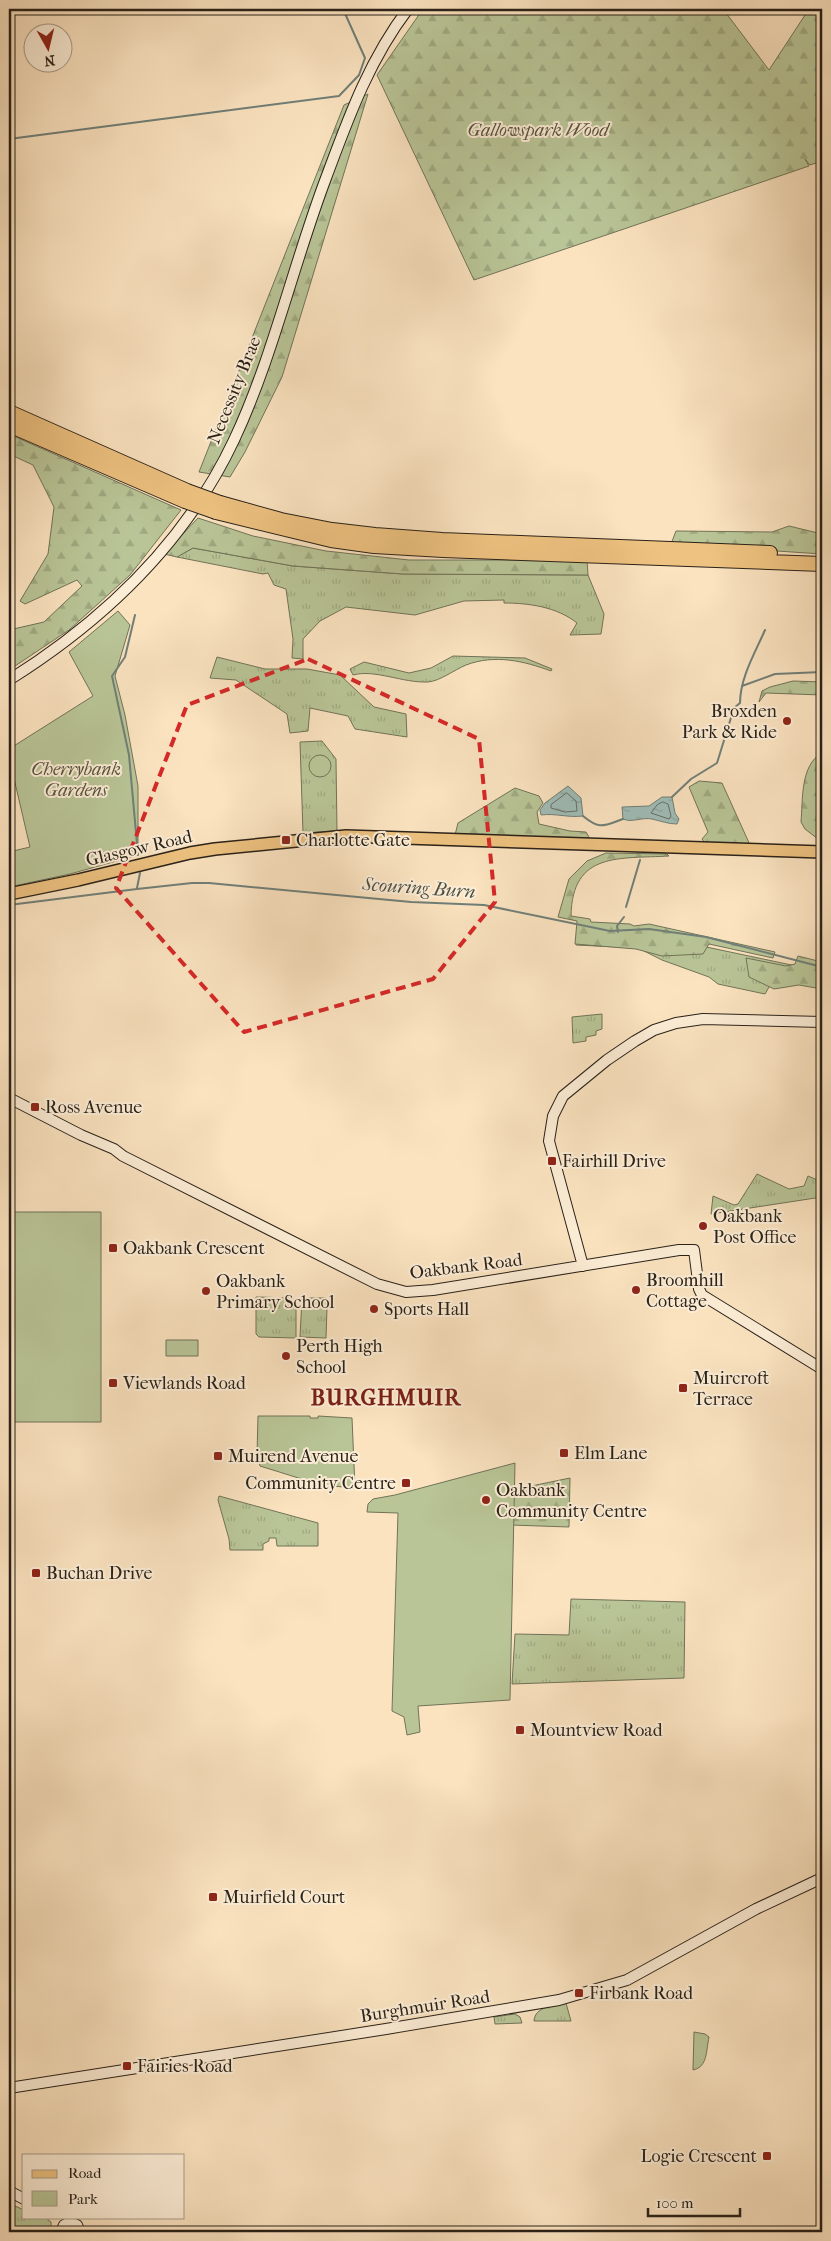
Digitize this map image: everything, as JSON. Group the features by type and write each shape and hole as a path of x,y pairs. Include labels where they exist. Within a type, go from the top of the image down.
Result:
{"highway":[{"path":"9,412 186,496"},
{"path":"9,424 218,508 323,539 374,546 443,550 822,564"},
{"path":"218,508 375,535 442,540 822,556"}],"main road":[{"name":"Glasgow Road","path":"9,894 78,880 190,853 278,842 362,836 822,852"}],"street":[{"name":"Necessity Brae","path":"9,680 72,637 113,603 152,564 180,529 209,486 234,440 259,380 315,207 354,103 385,41 408,9"},
{"path":"583,1266 549,1141 550,1128 558,1104 572,1087 635,1041 654,1030 697,1019 822,1022"},
{"name":"Oakbank Road","path":"9,1098 81,1135 114,1149 123,1156 339,1265 394,1289 412,1292 433,1290 679,1250 694,1250 699,1289 702,1295 822,1369"},
{"name":"Burghmuir Road","path":"9,2088 559,2000 627,1980 756,1909 822,1878"},
{"path":"9,2191 22,2198"},
{"path":"64,2228 74,2223 80,2232"}],"highlighted area":[{"path":"308,659 479,739 495,902 433,979 244,1032 116,888 187,705"}],"green space":[{"name":"Gallowspark Wood","path":"423,9 723,9 769,70 809,9 822,9 822,161 810,165 805,159 809,166 474,280 377,75"},
{"path":"368,94 282,377 245,452 230,477 199,472 344,105"},
{"path":"9,434 181,510 130,575 69,630 9,670 9,630 44,622 82,586 77,580 25,604 20,601 48,554 54,507 33,465 9,454"},
{"path":"198,518 253,536 326,551 409,560 587,560 588,575 403,574 293,566 193,548 177,557 164,554"},
{"path":"789,526 822,534 822,554 671,544 676,531 772,532"},
{"path":"193,548 293,566 403,574 588,575 604,614 601,634 570,635 577,623 561,613 542,607 504,603 504,600 464,601 415,615 346,607 320,621 303,639 303,659 292,658 293,639 286,589 274,585 268,573 263,574 177,557"},
{"name":"Cherrybank Gardens","path":"118,611 130,625 115,676 125,715 138,786 138,855 70,874 9,887 9,852 30,847 9,757 9,749 93,696 69,652"},
{"path":"453,656 525,658 552,669 551,671 509,660 488,660 466,665 433,681 418,682 380,675 353,675 350,669 364,662 409,673 431,668"},
{"path":"217,657 265,669 307,669 340,675 374,707 406,714 407,737 355,729 348,716 310,708 308,731 290,733 287,714 236,680 210,678"},
{"path":"793,681 822,682 822,695 766,693 759,702 762,691"},
{"path":"322,741 336,759 337,831 303,833 300,742"},
{"path":"822,753 822,842 805,829 801,822 806,774 815,759"},
{"path":"320,755 328,758 331,766 328,774 320,777 312,774 309,766 312,758"},
{"path":"699,781 722,783 750,845 705,843 702,839 708,832 689,787"},
{"path":"515,788 539,796 543,803 537,812 539,824 570,831 586,832 590,839 455,835 458,823"},
{"path":"606,853 667,854 669,856 617,859 590,869 580,880 573,895 571,916 590,919 591,922 630,924 634,926 649,924 775,952 773,958 709,944 703,954 662,956 636,949 575,944 577,921 558,917 569,879 587,861"},
{"path":"577,935 608,939 659,937 801,967 772,982 765,994 718,984 709,977 662,960 638,948 576,945"},
{"path":"798,956 822,962 822,989 799,985 774,989 749,977 746,958 786,966 795,964"},
{"path":"602,1014 602,1029 596,1031 596,1035 586,1037 586,1041 573,1043 572,1017"},
{"path":"757,1174 789,1189 804,1186 808,1176 822,1182 822,1197 711,1214 713,1196 734,1205 738,1204"},
{"path":"9,1212 101,1212 101,1422 9,1422"},
{"path":"256,1297 293,1298 296,1302 296,1338 259,1337 256,1334"},
{"path":"302,1298 326,1298 332,1307 327,1307 326,1338 300,1337"},
{"path":"166,1340 198,1340 198,1356 166,1356"},
{"path":"258,1416 352,1418 355,1488 321,1485 260,1466 257,1454"},
{"path":"515,1463 510,1700 418,1706 420,1732 407,1735 404,1717 392,1711 398,1513 367,1512 368,1504 373,1499 395,1495"},
{"path":"570,1478 569,1527 511,1525 512,1490"},
{"path":"219,1496 318,1523 318,1546 277,1546 276,1538 269,1538 269,1541 263,1544 263,1550 230,1550 229,1539 218,1500"},
{"path":"571,1599 685,1602 684,1678 512,1684 515,1634 569,1635"},
{"path":"566,2003 571,2021 534,2021 535,2016 541,2010"},
{"path":"515,2014 520,2017 522,2023 495,2024 494,2017"},
{"path":"694,2032 705,2034 709,2037 704,2062 693,2070"},
{"path":"9,2199 15,2206 22,2209 22,2218 46,2218 51,2222 51,2229 47,2231 11,2230 13,2214 9,2214"}],"water":[{"path":"568,786 581,798 583,816 541,815 540,810 545,803"},
{"path":"662,797 672,797 675,813 679,819 677,824 652,819 623,819 622,807 649,806"}],"waterway":[{"path":"9,139 339,96 359,75 365,58 343,9"},
{"path":"135,615 125,657 112,676 129,755 138,855"},
{"path":"672,797 691,779 717,763 734,708 740,703 745,675 765,630"},
{"path":"742,686 775,674 822,672"},
{"path":"583,816 598,825 623,819"},
{"path":"626,907 640,860"},
{"path":"137,888 140,873"},
{"name":"Scouring Burn","path":"9,905 137,889 209,883 411,902 484,905 610,931 649,929 706,937 822,967"},
{"path":"618,932 617,926 624,917"}],"place":[{"name":"Broxden Park & Ride","path":"787,721"},
{"name":"Charlotte Gate","path":"286,840"},
{"name":"Ross Avenue","path":"35,1107"},
{"name":"Fairhill Drive","path":"552,1161"},
{"name":"Oakbank Post Office","path":"703,1226"},
{"name":"Oakbank Crescent","path":"113,1248"},
{"name":"Broomhill Cottage","path":"636,1290"},
{"name":"Oakbank Primary School","path":"206,1291"},
{"name":"Sports Hall","path":"374,1309"},
{"name":"Perth High School","path":"286,1356"},
{"name":"Viewlands Road","path":"113,1383"},
{"name":"Muircroft Terrace","path":"683,1388"},
{"name":"Elm Lane","path":"564,1453"},
{"name":"Muirend Avenue","path":"218,1456"},
{"name":"Community Centre","path":"406,1483"},
{"name":"Oakbank Community Centre","path":"486,1500"},
{"name":"Buchan Drive","path":"36,1573"},
{"name":"Mountview Road","path":"520,1730"},
{"name":"Muirfield Court","path":"213,1897"},
{"name":"Firbank Road","path":"579,1993"},
{"name":"Fairies Road","path":"127,2066"},
{"name":"Logie Crescent","path":"767,2156"}],"district":[{"name":"BURGHMUIR","path":"386,1397"}]}
